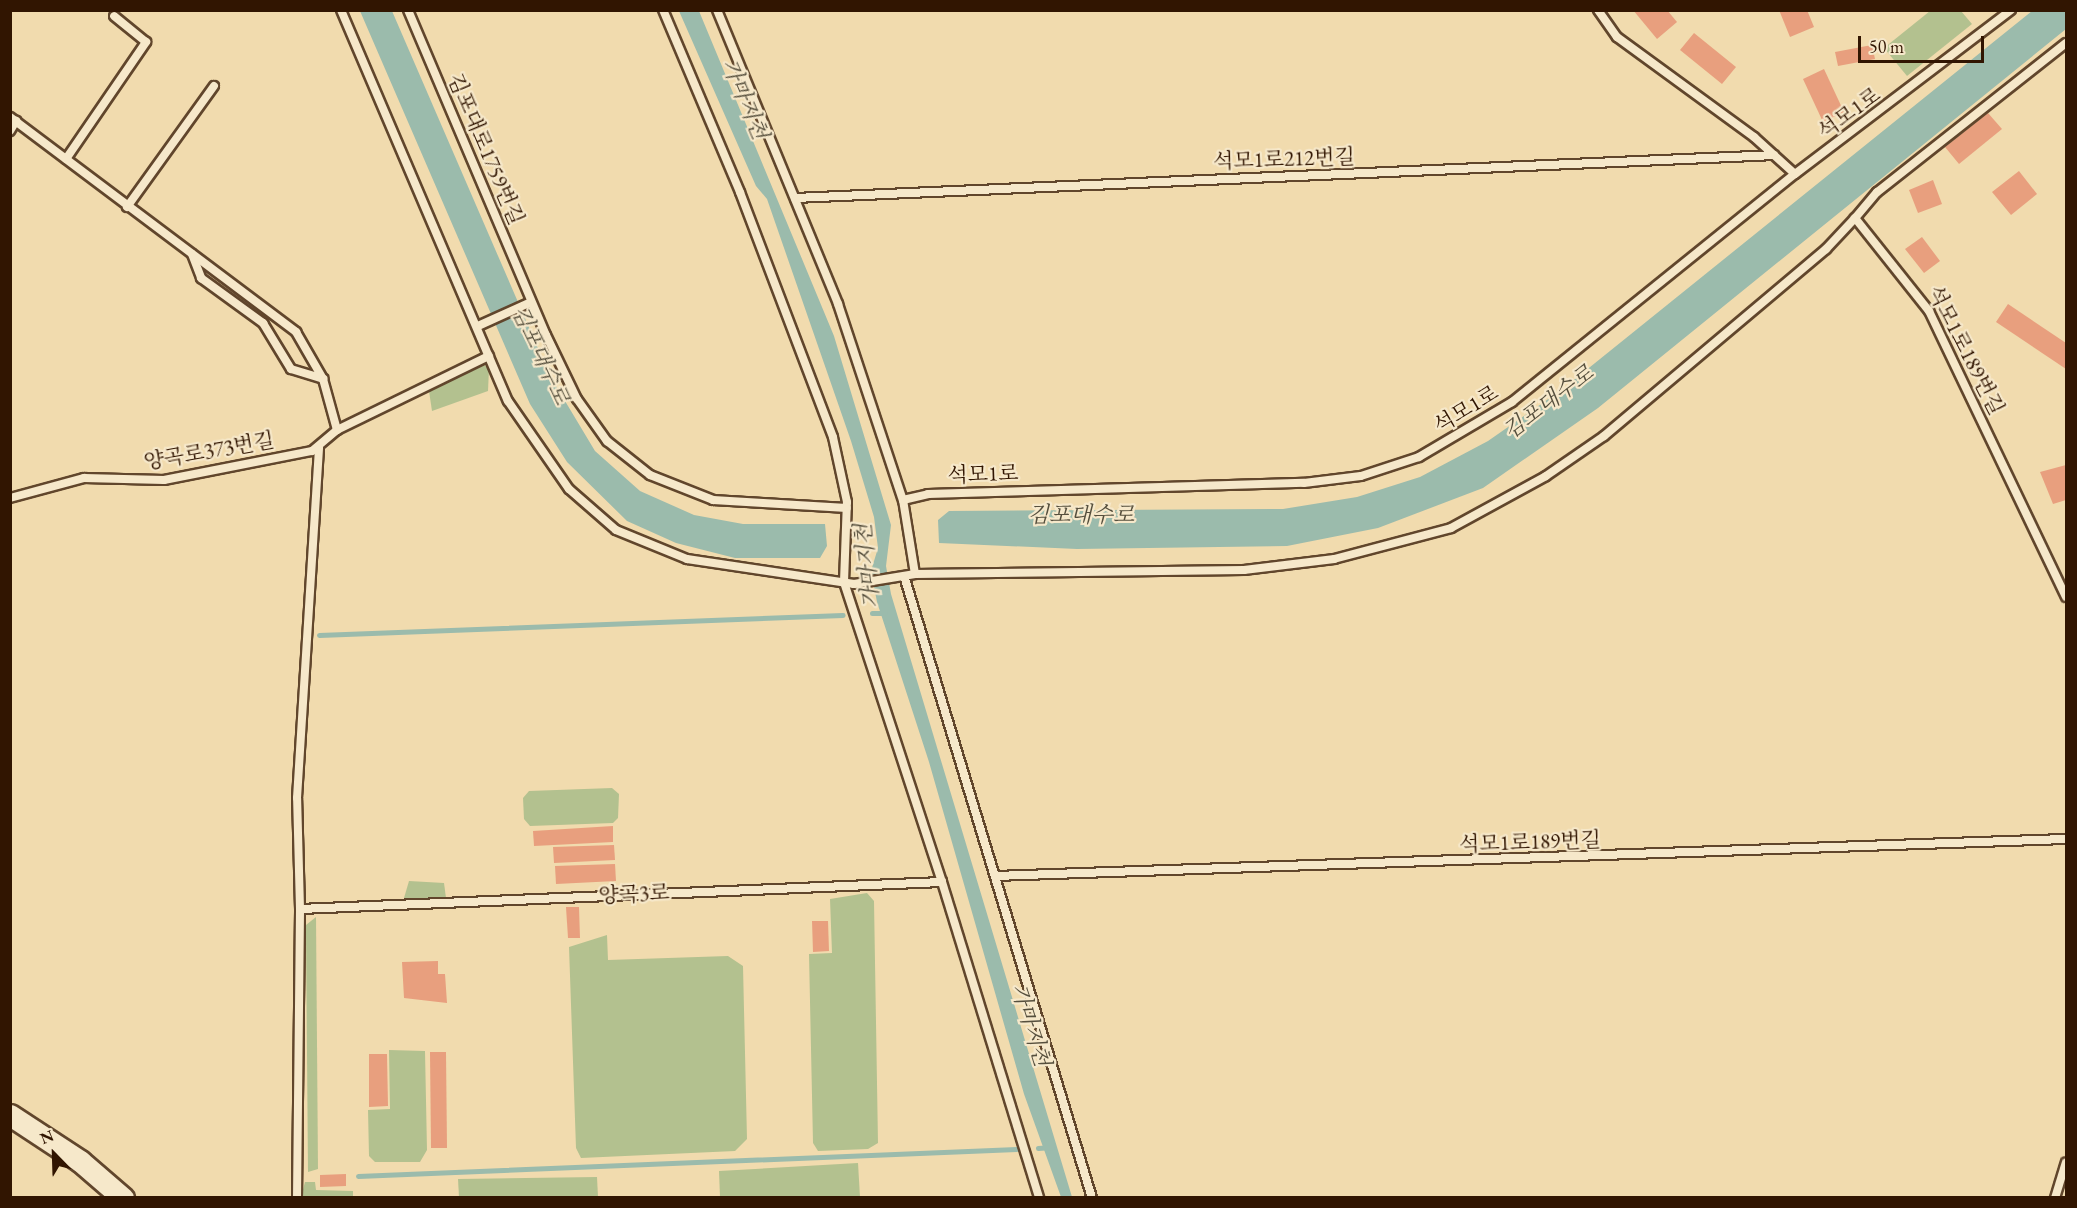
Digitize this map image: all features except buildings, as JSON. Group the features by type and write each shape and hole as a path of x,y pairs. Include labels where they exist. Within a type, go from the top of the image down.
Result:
{"street":[{"path":"10,1115 80,1161 123,1197"}],"lane":[{"path":"341,10 481,324 489,356 508,401 550,467 585,507 616,530 712,566 854,584 902,580 915,574 1244,570 1334,559 1451,528 1546,476 1604,436 1826,249 1877,192 2067,44"},
{"name":"김포대로1759번길","path":"408,10 527,304 587,414 638,468 713,500 847,507"},
{"path":"663,10 814,380 836,447 847,507 844,582 942,882 1039,1197"},
{"path":"717,10 795,198 865,376 903,500 915,574"},
{"path":"1598,10 1617,37 1774,155 1795,174"},
{"name":"석모1로","path":"903,500 944,492 1304,483 1397,466 1512,402 1795,174 2011,10"},
{"path":"66,159 146,42 114,16"},
{"path":"127,207 214,86"},
{"path":"10,131 13,118 127,207 296,332 323,379 337,430"},
{"name":"석모1로212번길","path":"795,198 1774,155"},
{"name":"석모1로189번길","path":"1855,218 1929,310 2067,597"},
{"path":"192,254 201,278 262,323 291,369 323,379"},
{"path":"481,324 527,304"},
{"path":"297,1197 300,909 297,798 319,448 337,430 489,356"},
{"name":"양곡로373번길","path":"10,498 84,478 164,480 319,448"},
{"path":"902,580 1092,1197"},
{"name":"석모1로189번길","path":"995,876 2067,839"},
{"name":"양곡3로","path":"300,909 942,882"},
{"path":"2055,1197 2067,1163"}],"green space":[{"path":"1930,11 1961,11 1972,24 1907,76 1884,48"},
{"path":"483,364 489,369 488,391 432,411 429,391"},
{"path":"612,788 619,794 618,818 613,823 530,826 524,819 523,798 529,791"},
{"path":"409,881 444,883 446,898 404,898"},
{"path":"867,893 874,901 878,1143 868,1149 818,1151 813,1143 809,954 832,953 830,899"},
{"path":"316,917 318,1169 308,1172 306,925"},
{"path":"607,935 608,960 728,956 743,966 747,1139 735,1151 581,1158 576,1148 569,947"},
{"path":"389,1050 425,1051 427,1150 420,1162 375,1162 369,1156 368,1110 390,1109"},
{"path":"858,1163 860,1197 720,1197 719,1171"},
{"path":"597,1177 598,1197 459,1197 458,1179"},
{"path":"305,1182 315,1182 316,1190 353,1191 353,1197 301,1197"}],"water":[{"path":"360,11 392,11 550,376 595,451 640,491 694,515 743,524 825,524 827,546 820,558 735,558 676,543 627,521 567,462 530,404"},
{"path":"679,11 699,11 834,336 891,525 886,566 891,594 1072,1197 1061,1197 1024,1094 929,762 877,602 871,571 878,548 874,517 851,441 767,199 756,186"},
{"name":"김포대수로","path":"2032,11 2066,11 2066,29 1598,408 1483,488 1378,528 1287,546 1077,549 939,543 938,520 949,511 1283,509 1357,497 1420,477 1488,441 1564,388"}],"waterway":[{"name":"가마지천","path":"872,613 885,613"},
{"path":"319,635 843,615"},
{"path":"1038,1148 1052,1147"},
{"path":"358,1176 1016,1149"}]}
